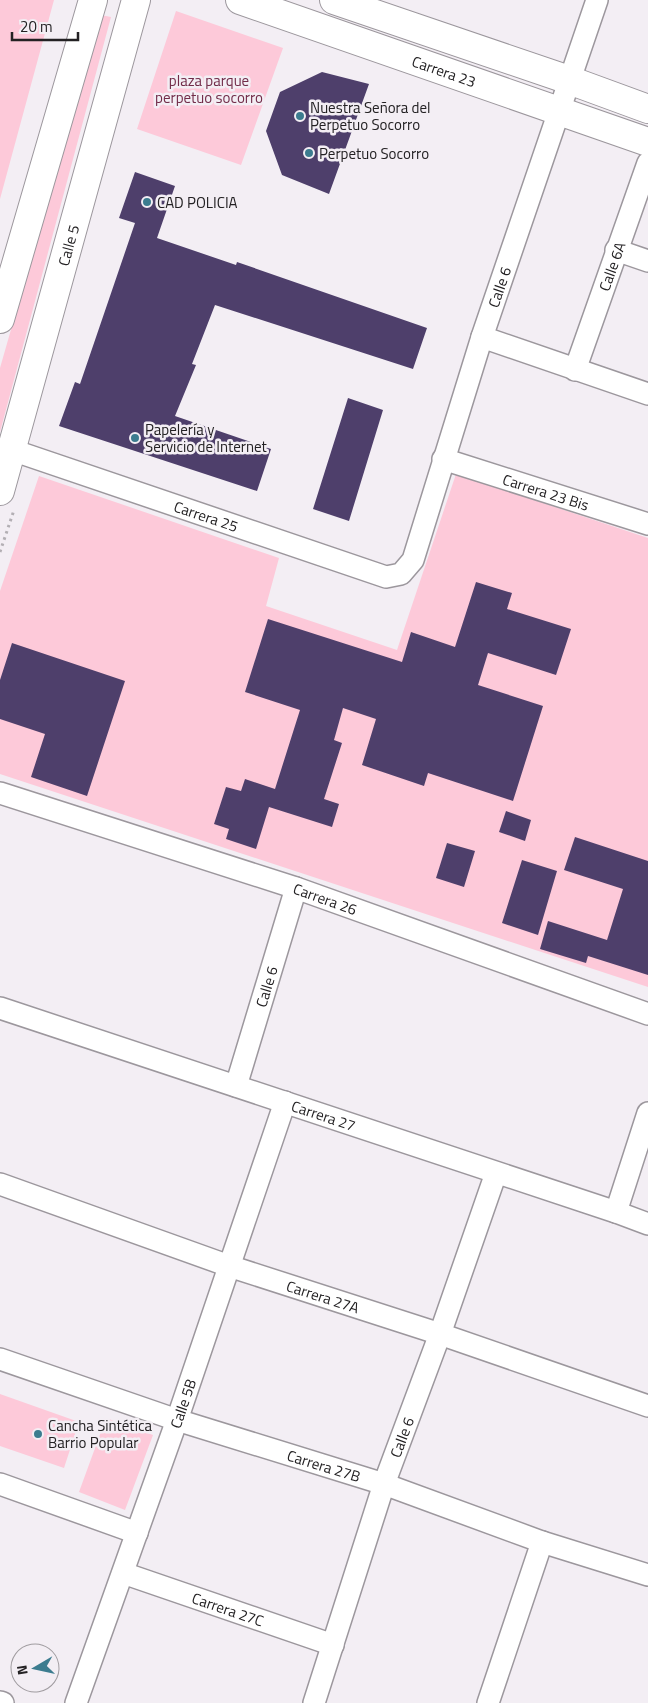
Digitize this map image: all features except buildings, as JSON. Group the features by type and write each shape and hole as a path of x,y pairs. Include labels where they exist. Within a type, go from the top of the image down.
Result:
{"main road":[{"path":"72,77 71,28 76,0"},
{"path":"0,319 94,0"},
{"name":"Calle 5","path":"0,491 136,0"},
{"name":"Carrera 23","path":"240,0 648,142"},
{"path":"334,0 570,80 648,109"}],"street":[{"name":"Calle 6","path":"402,574 412,560 482,337 597,0"},
{"name":"Calle 6A","path":"575,370 648,162"},
{"path":"616,250 648,261"},
{"path":"482,337 648,394"},
{"name":"Carrera 25","path":"12,450 386,577 402,574"},
{"name":"Carrera 23 Bis","path":"443,459 648,524"},
{"name":"Carrera 26","path":"0,793 296,888 648,1014"},
{"name":"Calle 6","path":"236,1086 296,888"},
{"name":"Carrera 27","path":"0,1008 648,1224"},
{"name":"Calle 5B","path":"76,1703 177,1420 285,1102"},
{"path":"616,1212 648,1113"},
{"name":"Calle 6","path":"314,1703 384,1484 440,1334 496,1173"},
{"name":"Carrera 27A","path":"0,1184 229,1266 440,1334 648,1406"},
{"name":"Carrera 27B","path":"0,1359 177,1420 384,1484 542,1542 648,1575"},
{"path":"0,1484 137,1533"},
{"path":"488,1703 542,1542"},
{"name":"Carrera 27C","path":"123,1573 333,1645"}],"green space":[{"path":"0,0 54,0 0,199"},
{"name":"plaza parque perpetuo socorro","path":"176,11 283,48 241,165 137,129"},
{"path":"101,15 111,17 0,432 0,368"},
{"path":"456,474 648,538 648,987 0,774 0,591 39,476 279,558 266,606 397,650"},
{"name":"Cancha Sintética Barrio Popular","path":"0,1394 79,1422 64,1468 0,1446"},
{"path":"106,1418 153,1435 125,1510 79,1492"}],"place":[{"name":"Nuestra Señora del Perpetuo Socorro","path":"300,116"},
{"name":"Perpetuo Socorro","path":"309,153"},
{"name":"CAD POLICIA","path":"147,202"},
{"name":"Papelería y Servicio de Internet","path":"135,438"},
{"name":"Cancha Sintética Barrio Popular","path":"38,1434"}]}
